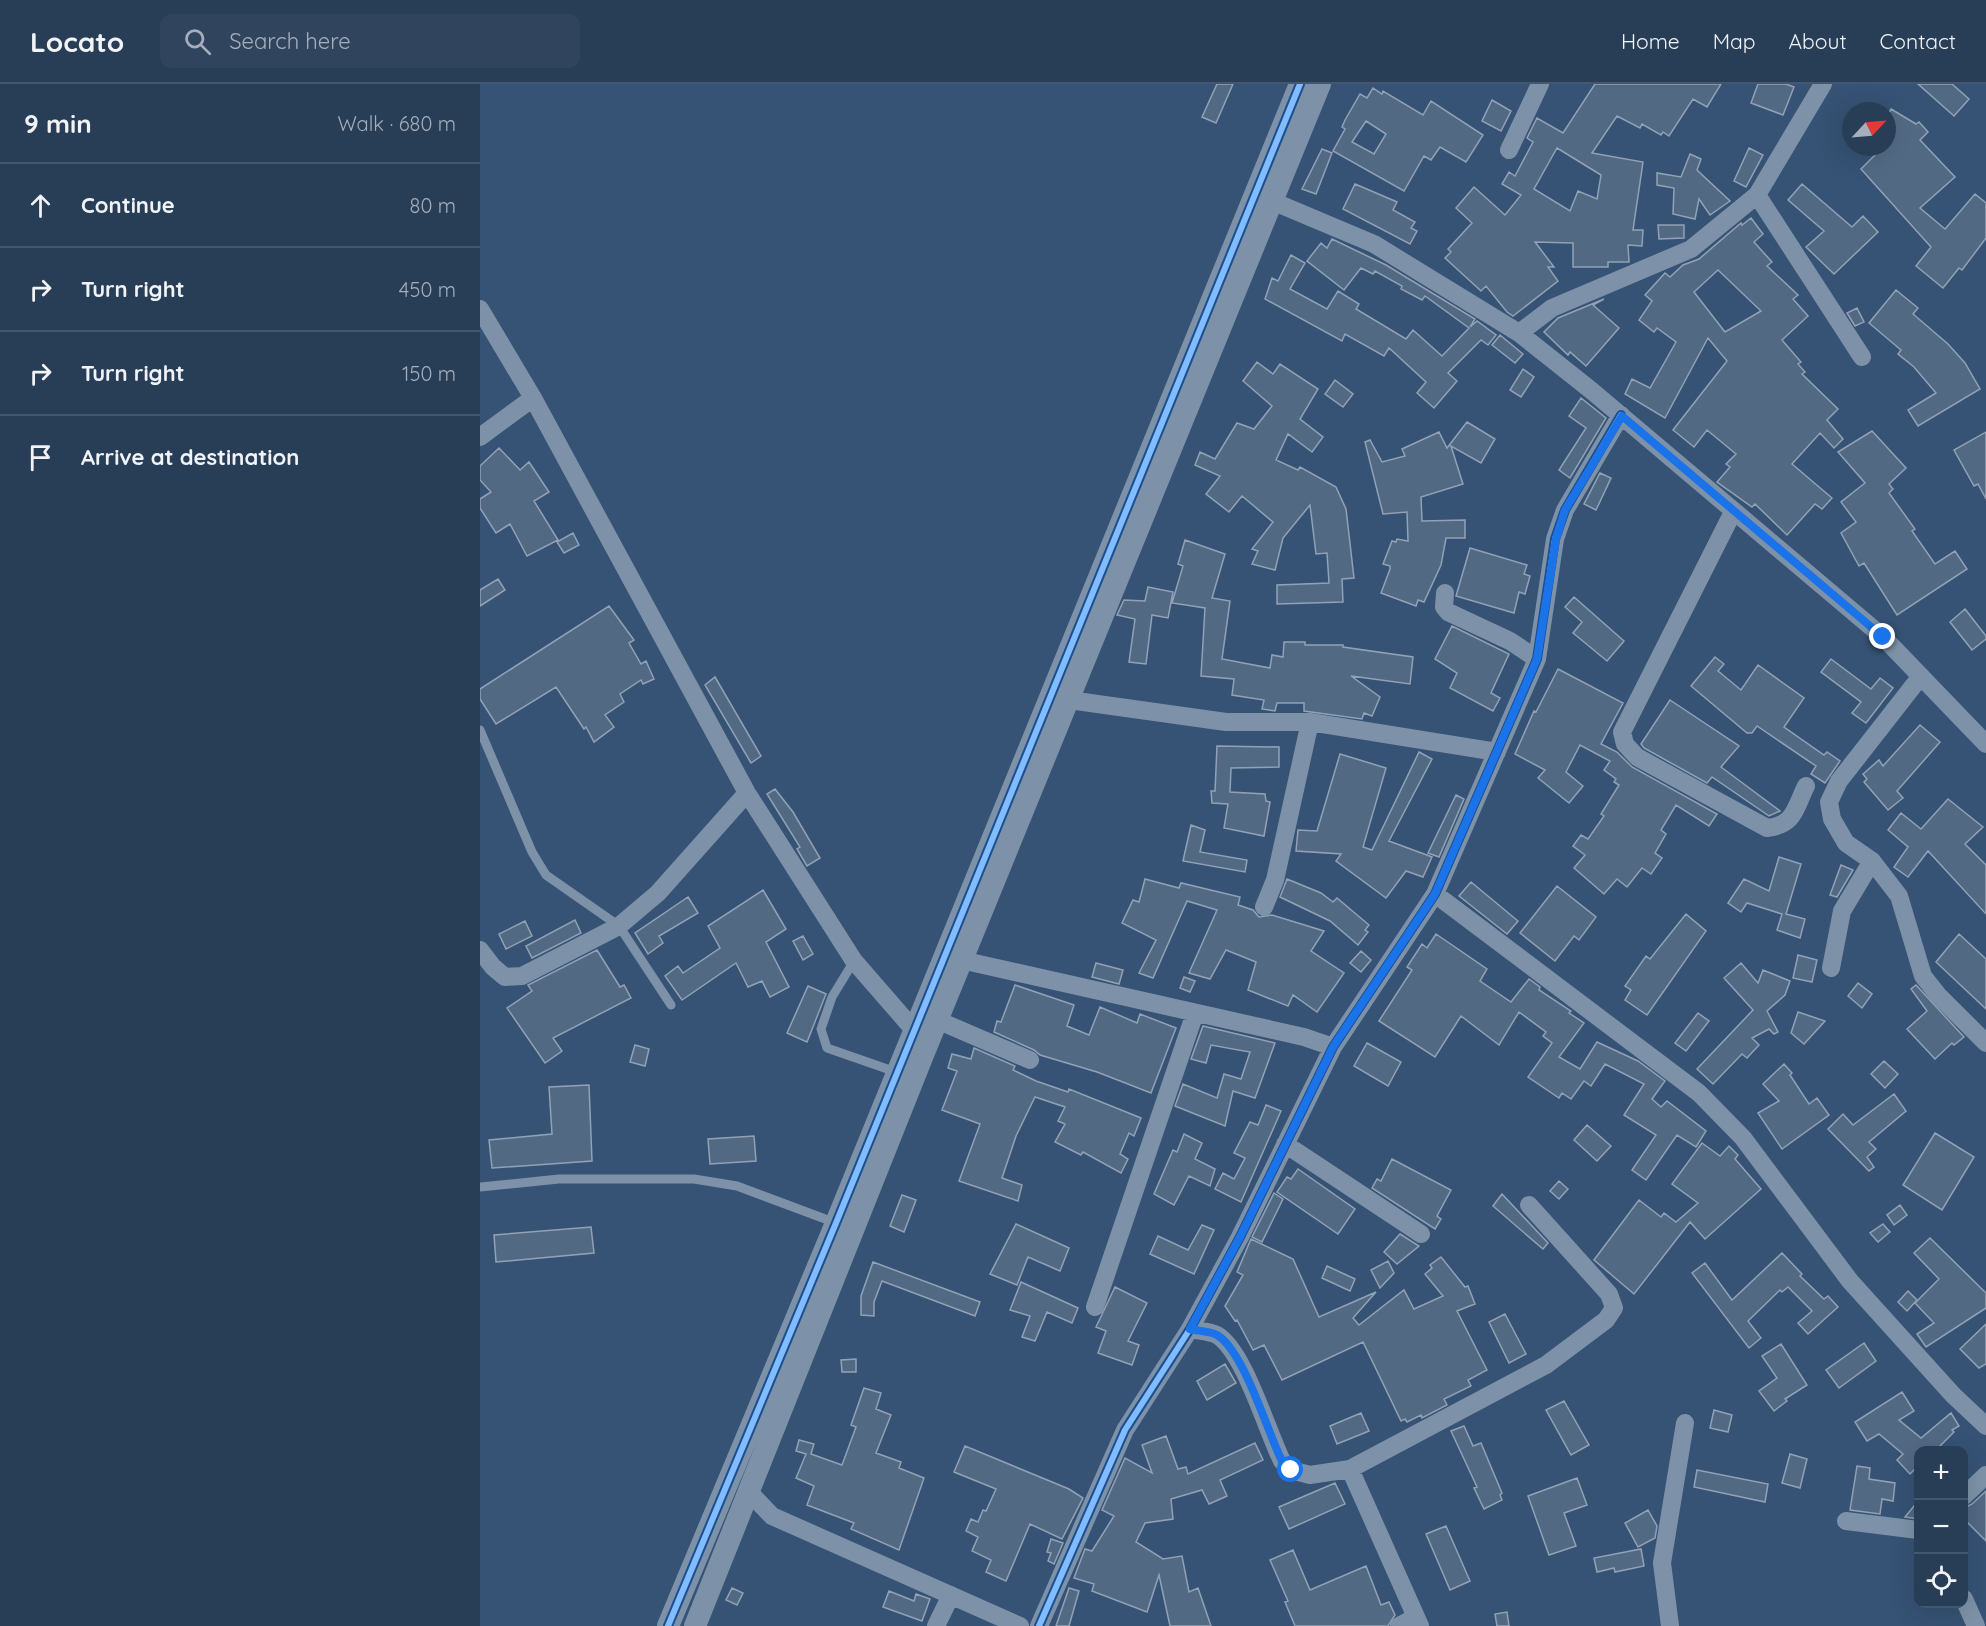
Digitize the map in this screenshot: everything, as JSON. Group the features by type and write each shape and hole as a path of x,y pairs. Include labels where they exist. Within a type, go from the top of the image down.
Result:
{"street":[{"path":"696,1626 961,960 1320,84"},
{"path":"1509,150 1540,84"},
{"path":"1519,333 1552,308 1691,249 1757,195 1823,84"},
{"path":"668,1626 836,1223 1297,86"},
{"path":"1757,195 1862,357"},
{"path":"1272,201 1374,244 1519,333 1622,416 1732,512 1883,637 1986,744"},
{"path":"480,309 533,398 747,793 854,961 914,1030"},
{"path":"480,437 533,398"},
{"path":"1039,1626 1125,1430 1190,1329 1240,1237 1333,1047 1435,894 1537,659 1556,539 1565,510 1622,416"},
{"path":"1732,512 1622,732 1625,744 1637,757 1767,828 1788,823 1806,786"},
{"path":"1445,593 1443,607 1448,612 1510,641 1537,659"},
{"path":"1921,676 1839,781 1829,802 1832,819 1845,843 1872,861 1899,896 1923,976 1938,995 1986,1043"},
{"path":"1069,700 1226,722 1310,723 1497,752"},
{"path":"1264,907 1275,880 1310,723"},
{"path":"480,950 493,968 505,977 522,976 619,926 658,893 747,793"},
{"path":"1831,968 1842,911 1872,861"},
{"path":"1435,894 1699,1093 1743,1138 1850,1281 1953,1395 1986,1426"},
{"path":"961,960 1304,1037 1333,1047"},
{"path":"1095,1308 1195,1013"},
{"path":"937,1020 1030,1059"},
{"path":"1286,1144 1421,1234"},
{"path":"1190,1329 1215,1334 1226,1342 1241,1365 1282,1461 1291,1470 1310,1475 1350,1469 1546,1365 1606,1320 1614,1308 1609,1294 1529,1205"},
{"path":"1670,1626 1662,1563 1685,1423"},
{"path":"1350,1469 1418,1621 1399,1626"},
{"path":"1968,1492 1986,1474"},
{"path":"750,1493 772,1516 1020,1626"},
{"path":"1846,1521 1914,1530"},
{"path":"936,1626 951,1595"},
{"path":"1968,1608 1976,1626"}],"lane":[{"path":"480,730 532,852 546,875 619,926 671,1005"},
{"path":"854,961 832,997 821,1029 827,1048 896,1072"},
{"path":"480,1187 559,1179 694,1179 737,1186 836,1223"}],"building":[{"path":"1217,84 1233,84 1216,123 1202,117"},
{"path":"1595,84 1721,84 1707,107 1693,99 1669,136 1663,132 1661,135 1642,124 1640,128 1617,116 1592,153 1643,162 1633,230 1643,230 1642,246 1628,245 1629,262 1608,262 1608,267 1573,267 1573,243 1535,242 1554,267 1548,267 1558,281 1513,316 1486,286 1481,291 1445,258 1451,252 1448,249 1472,223 1456,208 1474,187 1505,215 1521,195 1502,184 1509,172 1515,176 1533,142 1527,138 1537,118 1563,133","holes":["1557,148 1601,175 1597,199 1578,191 1570,211 1534,189"]},
{"path":"1758,84 1786,84 1794,87 1783,115 1751,103"},
{"path":"1918,84 1952,84 1969,99 1954,116"},
{"path":"1373,88 1382,94 1383,91 1423,115 1431,101 1483,135 1466,162 1440,147 1431,160 1424,156 1404,191 1333,151 1345,129 1342,127 1345,120 1360,94 1367,98","holes":["1366,121 1386,134 1374,154 1352,142"]},
{"path":"1492,100 1511,111 1501,131 1482,121"},
{"path":"1896,112 1916,124 1919,122 1928,132 1920,140 1955,177 1920,208 1945,229 1975,194 1986,203 1986,238 1962,270 1959,268 1943,288 1916,266 1931,247 1861,169 1874,156 1896,156"},
{"path":"1749,148 1763,155 1746,187 1734,181"},
{"path":"1322,149 1332,153 1316,194 1302,189"},
{"path":"1690,154 1701,159 1697,170 1730,201 1710,215 1699,199 1695,219 1673,214 1674,188 1657,185 1657,173 1681,177"},
{"path":"1355,184 1397,202 1393,210 1415,222 1411,228 1417,231 1410,244 1343,209"},
{"path":"1802,184 1852,227 1863,216 1878,232 1834,274 1806,247 1824,231 1788,200"},
{"path":"1751,218 1763,234 1754,242 1772,262 1767,266 1798,295 1793,299 1808,316 1782,340 1801,362 1798,364 1805,372 1802,374 1838,409 1827,420 1843,439 1834,448 1820,433 1792,464 1832,498 1822,509 1815,504 1787,535 1755,504 1752,507 1717,482 1730,467 1726,464 1736,454 1707,430 1694,447 1673,430 1727,361 1708,338 1665,418 1625,394 1632,379 1650,388 1676,342 1657,328 1654,332 1639,320 1652,301 1645,295 1665,273 1670,277 1683,265 1699,259 1741,223 1742,225","holes":["1718,270 1761,311 1725,332 1694,292"]},
{"path":"1658,225 1684,225 1684,238 1659,239"},
{"path":"1332,239 1386,265 1475,319 1470,327 1477,321 1496,335 1488,345 1481,340 1448,373 1457,381 1434,408 1417,393 1426,382 1389,348 1384,356 1345,334 1342,341 1265,299 1272,278 1278,281 1291,255 1305,263 1290,289 1327,309 1338,291 1359,304 1356,309 1406,339 1413,330 1442,356 1469,328 1425,296 1422,300 1375,271 1373,274 1361,268 1344,290 1307,261 1321,243 1327,248"},
{"path":"1896,290 1918,308 1913,314 1948,344 1965,363 1980,389 1918,426 1908,410 1936,393 1914,367 1898,354 1901,350 1869,323"},
{"path":"1604,299 1593,305 1619,328 1586,366 1570,352 1568,355 1544,332 1558,318"},
{"path":"1857,308 1864,322 1855,326 1847,313"},
{"path":"1500,335 1523,354 1515,363 1492,345"},
{"path":"1257,362 1273,374 1280,364 1318,389 1300,419 1323,437 1312,452 1288,434 1276,460 1298,470 1300,467 1336,487 1346,509 1354,578 1342,579 1343,602 1277,604 1277,585 1329,583 1327,553 1316,554 1310,505 1283,538 1275,570 1252,564 1258,551 1252,549 1273,522 1242,496 1229,512 1206,494 1220,476 1195,465 1200,452 1215,459 1237,423 1254,429 1272,406 1243,381"},
{"path":"1523,369 1534,377 1521,397 1510,390"},
{"path":"1335,380 1353,394 1343,407 1325,394"},
{"path":"1581,398 1606,418 1570,478 1559,470 1586,428 1569,416"},
{"path":"1467,422 1495,439 1481,463 1451,446 1463,484 1421,497 1422,521 1465,520 1465,538 1446,538 1441,565 1424,602 1418,600 1416,606 1381,593 1390,569 1390,566 1383,564 1392,541 1396,542 1397,539 1408,541 1407,512 1383,514 1365,442 1370,440 1382,462 1405,456 1402,449 1439,432 1447,448"},
{"path":"1872,431 1906,468 1889,484 1893,489 1889,493 1915,529 1912,531 1935,564 1955,551 1967,569 1897,615 1864,563 1859,566 1841,533 1856,522 1841,502 1865,483 1838,452"},
{"path":"1986,432 1986,499 1978,484 1974,486 1954,450"},
{"path":"499,448 520,470 529,462 549,492 534,501 558,540 527,556 510,524 496,533 480,508 480,499 491,492 480,480 480,466"},
{"path":"1600,473 1611,478 1596,510 1584,504"},
{"path":"573,533 579,545 564,553 557,542"},
{"path":"1185,540 1225,554 1212,598 1230,601 1222,659 1270,668 1272,655 1283,657 1284,642 1305,642 1305,645 1343,645 1343,647 1413,657 1410,684 1351,676 1380,697 1372,716 1364,713 1362,719 1304,711 1304,703 1277,703 1275,711 1262,709 1264,700 1232,695 1234,679 1201,676 1205,608 1172,603 1183,566 1178,564"},
{"path":"1470,548 1527,565 1524,574 1530,576 1525,594 1519,592 1514,613 1456,596"},
{"path":"498,579 505,590 480,606 480,590"},
{"path":"1148,587 1173,592 1168,618 1152,615 1146,664 1129,662 1135,619 1117,615 1124,600 1145,601"},
{"path":"1574,597 1624,641 1607,661 1573,633 1582,622 1565,607"},
{"path":"609,606 634,640 629,643 641,664 646,661 654,679 643,684 641,680 620,694 624,702 605,715 614,727 594,742 586,727 584,729 556,687 496,724 480,699 480,689"},
{"path":"1965,609 1986,636 1986,639 1972,650 1950,622"},
{"path":"1452,626 1509,654 1491,693 1500,698 1493,711 1450,688 1457,673 1435,659"},
{"path":"1715,657 1724,664 1718,671 1741,690 1758,665 1804,698 1784,727 1824,755 1827,752 1840,761 1825,783 1811,774 1816,766 1757,726 1752,733 1747,733 1691,686"},
{"path":"1831,659 1871,689 1880,678 1893,688 1866,723 1852,713 1861,702 1821,672"},
{"path":"1558,669 1623,703 1601,744 1617,752 1632,767 1717,814 1709,826 1676,805 1661,830 1666,834 1655,853 1662,858 1651,874 1642,868 1627,887 1617,879 1604,894 1574,868 1585,855 1573,846 1581,835 1588,839 1604,816 1601,814 1619,785 1614,782 1616,779 1604,770 1610,761 1580,745 1566,772 1583,786 1569,803 1538,778 1545,770 1515,754 1534,711 1536,712"},
{"path":"715,677 761,756 751,763 705,685"},
{"path":"1670,700 1739,746 1721,767 1780,811 1769,816 1712,777 1707,783 1644,748 1641,744"},
{"path":"1920,725 1940,742 1897,791 1903,798 1888,810 1864,782 1867,779 1863,774 1879,760 1883,766"},
{"path":"1217,746 1279,747 1279,767 1231,768 1230,792 1265,794 1266,801 1270,802 1264,836 1224,828 1228,804 1212,803 1211,791 1215,791"},
{"path":"1419,752 1432,759 1389,841 1432,857 1423,877 1406,871 1386,898 1336,861 1341,854 1296,851 1298,830 1317,831 1340,754 1386,768 1363,847 1372,850"},
{"path":"775,789 793,812 820,858 807,866 797,849 800,847 767,794"},
{"path":"1456,795 1464,799 1439,857 1428,853"},
{"path":"1948,799 1983,827 1965,844 1986,865 1986,914 1928,851 1908,877 1894,867 1908,847 1888,830 1901,813 1921,829"},
{"path":"1191,825 1205,830 1200,852 1247,860 1245,872 1183,861"},
{"path":"1779,857 1801,864 1786,914 1805,919 1800,938 1777,930 1782,914 1747,903 1741,912 1728,903 1744,879 1769,891"},
{"path":"1841,865 1853,870 1837,897 1830,895"},
{"path":"1145,879 1179,888 1181,883 1240,897 1238,905 1253,910 1259,917 1272,915 1324,931 1311,951 1344,973 1317,1012 1293,995 1288,1006 1248,990 1256,962 1226,950 1210,979 1189,973 1217,910 1187,901 1153,978 1139,973 1156,940 1122,923 1133,900 1139,902"},
{"path":"1287,879 1321,893 1333,902 1337,898 1369,925 1365,930 1368,932 1358,945 1330,921 1280,897"},
{"path":"1471,882 1518,921 1507,934 1459,896"},
{"path":"1557,886 1596,917 1579,940 1574,936 1555,961 1520,933"},
{"path":"763,890 786,929 766,942 789,987 770,997 762,981 748,987 736,963 682,1000 665,976 678,966 683,973 720,948 708,926"},
{"path":"688,897 698,913 659,936 663,943 648,954 635,933"},
{"path":"1686,914 1706,931 1647,1015 1625,1000 1631,990 1625,986 1646,956 1650,959"},
{"path":"575,920 581,933 532,958 526,946"},
{"path":"525,921 532,936 506,949 499,934"},
{"path":"1436,934 1487,969 1480,981 1511,1002 1529,979 1540,987 1539,990 1571,1011 1569,1013 1584,1023 1559,1057 1580,1069 1597,1042 1638,1061 1665,1081 1652,1099 1661,1107 1667,1101 1706,1131 1696,1147 1677,1135 1646,1180 1632,1170 1656,1135 1624,1115 1644,1084 1605,1064 1591,1086 1584,1081 1571,1099 1562,1093 1559,1098 1528,1077 1552,1043 1543,1036 1546,1032 1519,1012 1499,1045 1461,1016 1435,1057 1379,1021 1412,970 1407,967 1422,944 1427,948"},
{"path":"1959,934 1986,959 1986,1009 1936,962"},
{"path":"803,936 813,954 803,960 793,941"},
{"path":"597,950 620,987 624,985 631,998 553,1038 562,1051 545,1063 507,1008 532,991 528,985"},
{"path":"1361,951 1371,960 1361,972 1350,963"},
{"path":"1798,955 1817,960 1812,982 1793,978"},
{"path":"1096,963 1123,970 1119,984 1092,977"},
{"path":"1741,963 1758,983 1763,970 1790,981 1785,995 1767,1011 1778,1032 1774,1034 1769,1029 1752,1038 1759,1045 1747,1058 1742,1054 1713,1084 1697,1069 1753,1010 1724,978"},
{"path":"1184,977 1195,981 1190,992 1180,988"},
{"path":"1858,983 1872,994 1862,1008 1848,996"},
{"path":"1015,985 1074,1005 1067,1026 1089,1035 1100,1007 1137,1023 1140,1014 1176,1028 1151,1093 1097,1072 1040,1055 994,1032 997,1021 1001,1022"},
{"path":"1916,985 1964,1037 1954,1045 1952,1043 1935,1059 1907,1029 1927,1011 1911,989"},
{"path":"808,986 826,994 807,1042 787,1033"},
{"path":"1798,1012 1825,1021 1804,1044 1791,1033"},
{"path":"1698,1013 1709,1021 1686,1051 1675,1043"},
{"path":"1203,1026 1275,1043 1255,1098 1233,1091 1225,1126 1175,1106 1183,1084 1217,1098 1224,1074 1241,1079 1250,1052 1211,1045 1206,1063 1191,1059"},
{"path":"1367,1043 1401,1062 1388,1086 1354,1066"},
{"path":"635,1045 649,1049 645,1066 630,1062"},
{"path":"974,1048 1015,1066 1013,1070 1036,1081 1068,1092 1069,1089 1141,1118 1134,1136 1129,1133 1120,1154 1128,1159 1121,1173 1083,1152 1081,1155 1055,1142 1065,1124 1058,1121 1065,1107 1035,1097 1016,1136 1002,1178 1022,1185 1018,1201 959,1181 980,1124 942,1110 957,1071 948,1068 952,1054 971,1059"},
{"path":"1884,1061 1898,1074 1885,1088 1871,1074"},
{"path":"1784,1064 1792,1073 1790,1075 1809,1104 1817,1098 1829,1115 1782,1149 1758,1113 1779,1101 1763,1084"},
{"path":"589,1085 592,1161 492,1168 489,1140 552,1134 549,1087"},
{"path":"1894,1094 1906,1111 1869,1142 1876,1149 1867,1157 1874,1167 1869,1171 1828,1129 1843,1114 1853,1125"},
{"path":"1266,1105 1281,1111 1241,1202 1215,1189 1223,1173 1234,1179 1245,1158 1234,1153 1250,1122 1258,1125"},
{"path":"1587,1125 1611,1146 1597,1161 1574,1140"},
{"path":"1935,1133 1974,1157 1942,1210 1903,1185"},
{"path":"1184,1134 1202,1143 1195,1159 1215,1169 1210,1186 1189,1176 1174,1205 1154,1194 1173,1150 1177,1152"},
{"path":"754,1136 756,1161 710,1164 708,1139"},
{"path":"1702,1143 1720,1156 1729,1146 1738,1155 1735,1159 1761,1189 1705,1239 1690,1222 1634,1294 1594,1260 1639,1200 1661,1217 1664,1213 1676,1222 1698,1203 1672,1184"},
{"path":"1392,1159 1451,1190 1437,1216 1441,1219 1435,1229 1372,1188 1377,1179 1381,1181"},
{"path":"1298,1169 1355,1209 1338,1234 1277,1192 1287,1177 1291,1179"},
{"path":"1559,1181 1568,1189 1559,1199 1550,1191"},
{"path":"1274,1193 1283,1199 1262,1242 1252,1237"},
{"path":"1502,1194 1548,1243 1543,1249 1493,1206"},
{"path":"902,1195 916,1200 904,1232 890,1226"},
{"path":"1900,1205 1907,1215 1894,1225 1887,1215"},
{"path":"1016,1224 1069,1248 1060,1271 1028,1257 1017,1285 990,1274"},
{"path":"1883,1224 1890,1232 1878,1242 1870,1233"},
{"path":"1202,1225 1214,1230 1194,1274 1150,1254 1158,1236 1188,1250"},
{"path":"591,1227 594,1253 496,1262 494,1235"},
{"path":"1400,1234 1419,1246 1397,1264 1384,1252"},
{"path":"1930,1238 1986,1293 1986,1308 1926,1347 1917,1334 1934,1323 1915,1303 1939,1279 1914,1253"},
{"path":"1251,1239 1293,1259 1319,1317 1376,1292 1353,1318 1359,1325 1404,1290 1414,1309 1443,1296 1425,1274 1432,1268 1430,1265 1441,1257 1465,1287 1468,1286 1475,1304 1457,1311 1487,1370 1468,1380 1471,1386 1444,1399 1447,1405 1422,1418 1421,1415 1407,1422 1405,1419 1401,1421 1363,1342 1282,1380 1264,1345 1253,1350 1237,1320 1235,1321 1225,1306 1243,1275 1237,1272"},
{"path":"1782,1253 1802,1274 1800,1276 1824,1299 1828,1296 1838,1307 1808,1334 1798,1323 1812,1311 1788,1287 1782,1292 1780,1290 1748,1321 1761,1338 1749,1348 1692,1273 1705,1263 1732,1300"},
{"path":"1388,1261 1394,1273 1380,1288 1371,1270"},
{"path":"873,1262 980,1302 975,1316 882,1281 874,1302 874,1316 861,1315 861,1296"},
{"path":"1327,1266 1355,1279 1350,1291 1322,1278"},
{"path":"1021,1282 1078,1308 1072,1323 1047,1312 1035,1341 1022,1337 1030,1316 1010,1310"},
{"path":"1115,1287 1147,1303 1128,1341 1139,1345 1132,1365 1098,1353 1106,1331 1096,1327"},
{"path":"1908,1291 1917,1300 1907,1311 1898,1302"},
{"path":"1505,1314 1526,1354 1509,1363 1489,1322"},
{"path":"1986,1324 1986,1364 1979,1368 1960,1349"},
{"path":"1864,1343 1876,1361 1839,1388 1826,1370"},
{"path":"1781,1344 1807,1385 1785,1399 1787,1401 1774,1411 1759,1391 1777,1378 1762,1356"},
{"path":"856,1359 856,1372 842,1372 841,1360"},
{"path":"1225,1364 1236,1383 1207,1400 1197,1381"},
{"path":"864,1388 881,1393 876,1409 891,1415 876,1453 901,1462 899,1468 924,1478 899,1550 851,1529 854,1523 807,1505 814,1486 796,1478 806,1454 796,1451 799,1440 814,1444 811,1454 842,1465 856,1427 851,1425"},
{"path":"1902,1392 1914,1411 1899,1420 1921,1438 1951,1413 1959,1426 1952,1430 1954,1432 1940,1446 1914,1446 1914,1470 1910,1474 1897,1460 1903,1454 1879,1434 1867,1441 1855,1422"},
{"path":"1564,1401 1589,1445 1571,1455 1546,1410"},
{"path":"1714,1410 1732,1415 1728,1432 1710,1428"},
{"path":"1361,1413 1369,1431 1337,1444 1330,1426"},
{"path":"1464,1426 1473,1446 1481,1443 1502,1493 1500,1495 1502,1500 1484,1509 1474,1488 1477,1487 1451,1431"},
{"path":"1166,1436 1178,1469 1186,1467 1188,1474 1255,1443 1263,1460 1220,1480 1227,1496 1209,1504 1202,1490 1171,1499 1173,1519 1145,1523 1136,1542 1163,1559 1182,1556 1189,1592 1198,1588 1211,1626 1170,1626 1159,1575 1147,1612 1092,1591 1094,1584 1074,1578 1085,1549 1092,1551 1114,1516 1102,1510 1125,1458 1152,1473 1142,1445"},
{"path":"965,1446 1069,1489 1083,1498 1062,1539 1030,1524 1006,1581 986,1572 991,1560 972,1551 978,1537 966,1531 971,1519 978,1522 983,1510 986,1511 996,1489 954,1472"},
{"path":"1790,1454 1807,1459 1800,1488 1782,1483"},
{"path":"1857,1466 1870,1468 1869,1479 1895,1483 1893,1501 1882,1499 1880,1514 1850,1510"},
{"path":"1697,1470 1768,1484 1765,1502 1694,1487"},
{"path":"1577,1478 1587,1505 1564,1513 1576,1546 1549,1555 1528,1496"},
{"path":"1335,1483 1345,1504 1289,1529 1279,1507"},
{"path":"1986,1491 1986,1541 1968,1523 1968,1506"},
{"path":"1914,1506 1914,1518 1905,1517"},
{"path":"1648,1510 1657,1526 1655,1538 1638,1547 1625,1523"},
{"path":"1446,1526 1470,1581 1450,1590 1426,1534"},
{"path":"1051,1539 1063,1543 1054,1564 1048,1561 1051,1553 1047,1552"},
{"path":"1641,1549 1644,1566 1615,1572 1614,1568 1597,1572 1594,1558"},
{"path":"1293,1550 1310,1590 1366,1566 1381,1605 1389,1602 1395,1615 1388,1626 1295,1626 1285,1602 1288,1601 1270,1560"},
{"path":"732,1588 743,1593 737,1605 726,1600"},
{"path":"1069,1588 1079,1591 1069,1626 1056,1626"},
{"path":"889,1591 914,1601 916,1594 930,1599 922,1621 883,1607"},
{"path":"1507,1612 1509,1626 1497,1626 1495,1614"}],"cycle path":[{"path":"668,1626 836,1223 1300,84"},
{"path":"1039,1626 1125,1430 1190,1329 1240,1237 1333,1047 1435,894 1537,659 1555,539 1565,510 1621,415"}],"route":[{"path":"1291,1470 1282,1461 1241,1365 1226,1342 1215,1334 1190,1329 1240,1237 1333,1047 1435,894 1537,659 1556,539 1565,510 1622,416 1732,512 1883,637"}]}
